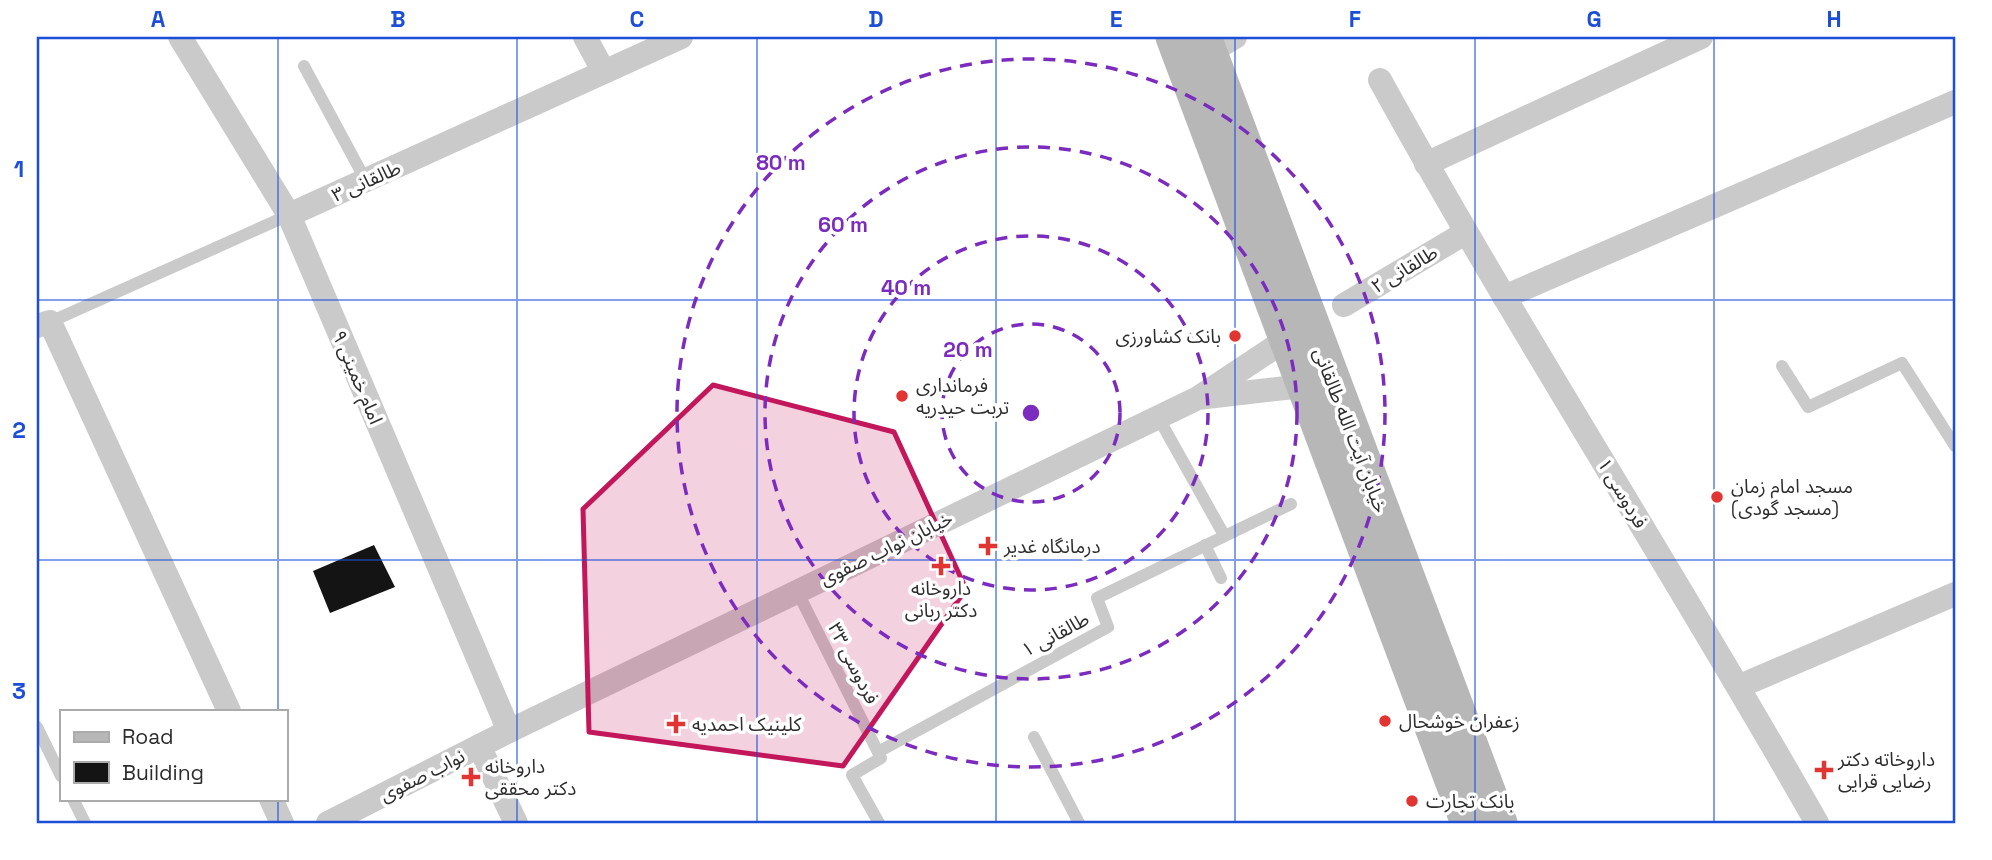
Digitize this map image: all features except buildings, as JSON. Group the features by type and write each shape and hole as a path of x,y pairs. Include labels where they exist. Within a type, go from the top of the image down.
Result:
{"main road":[{"name":"خیابان آیت الله طالقانی","path":"1173,37 1299,332 1500,823"},
{"name":"خیابان آیت الله طالقانی","path":"1216,42 1299,332 1303,386 1468,823"}],"street":[{"name":"امام خمینی ۹","path":"180,37 289,215 509,731"},
{"path":"585,37 604,72"},
{"name":"طالقانی ۳","path":"289,215 681,37"},
{"path":"1426,164 1701,37"},
{"name":"فردوسی ۱","path":"1380,80 1465,233 1740,687 1817,823"},
{"path":"1504,297 1955,102"},
{"name":"طالقانی ۲","path":"1344,305 1465,233"},
{"path":"43,324 229,710"},
{"path":"1198,398 1299,332"},
{"name":"خیابان نواب صفوی","path":"479,746 1198,398 1303,386"},
{"path":"1740,687 1955,594"},
{"path":"479,746 516,823"},
{"name":"نواب صفوی","path":"328,823 479,746"},
{"path":"271,800 282,823"}],"lane":[{"path":"304,66 366,181"},
{"name":"طالقانی ۳","path":"43,324 289,215"},
{"path":"1782,366 1808,407 1902,363 1955,446"},
{"path":"1158,417 1224,535"},
{"name":"طالقانی ۱","path":"878,752 1108,627 1097,598 1291,504"},
{"path":"1205,545 1221,578"},
{"name":"فردوسی ۳۳","path":"797,591 878,752"},
{"path":"37,727 60,774"},
{"path":"1034,737 1079,823"},
{"path":"878,752 881,758 852,775 880,823"},
{"path":"74,800 85,823"}],"highlighted area":[{"path":"713,385 894,432 966,589 843,766 589,732 583,509"}],"place":[{"name":"بانک کشاورزی","path":"1235,336"},
{"name":"فرمانداری تربت حیدریه","path":"902,396"},
{"name":"مسجد امام زمان (مسجد گودی)","path":"1717,497"},
{"name":"درمانگاه غدیر","path":"988,546"},
{"name":"داروخانه دکتر ربانی","path":"941,566"},
{"name":"زعفران خوشحال","path":"1385,721"},
{"name":"کلینیک احمدیه","path":"676,724"},
{"name":"داروخاته دکتر رضایی قرایی","path":"1824,770"},
{"name":"داروخانه دکتر محققی","path":"471,777"},
{"name":"بانک تجارت","path":"1412,801"}]}
